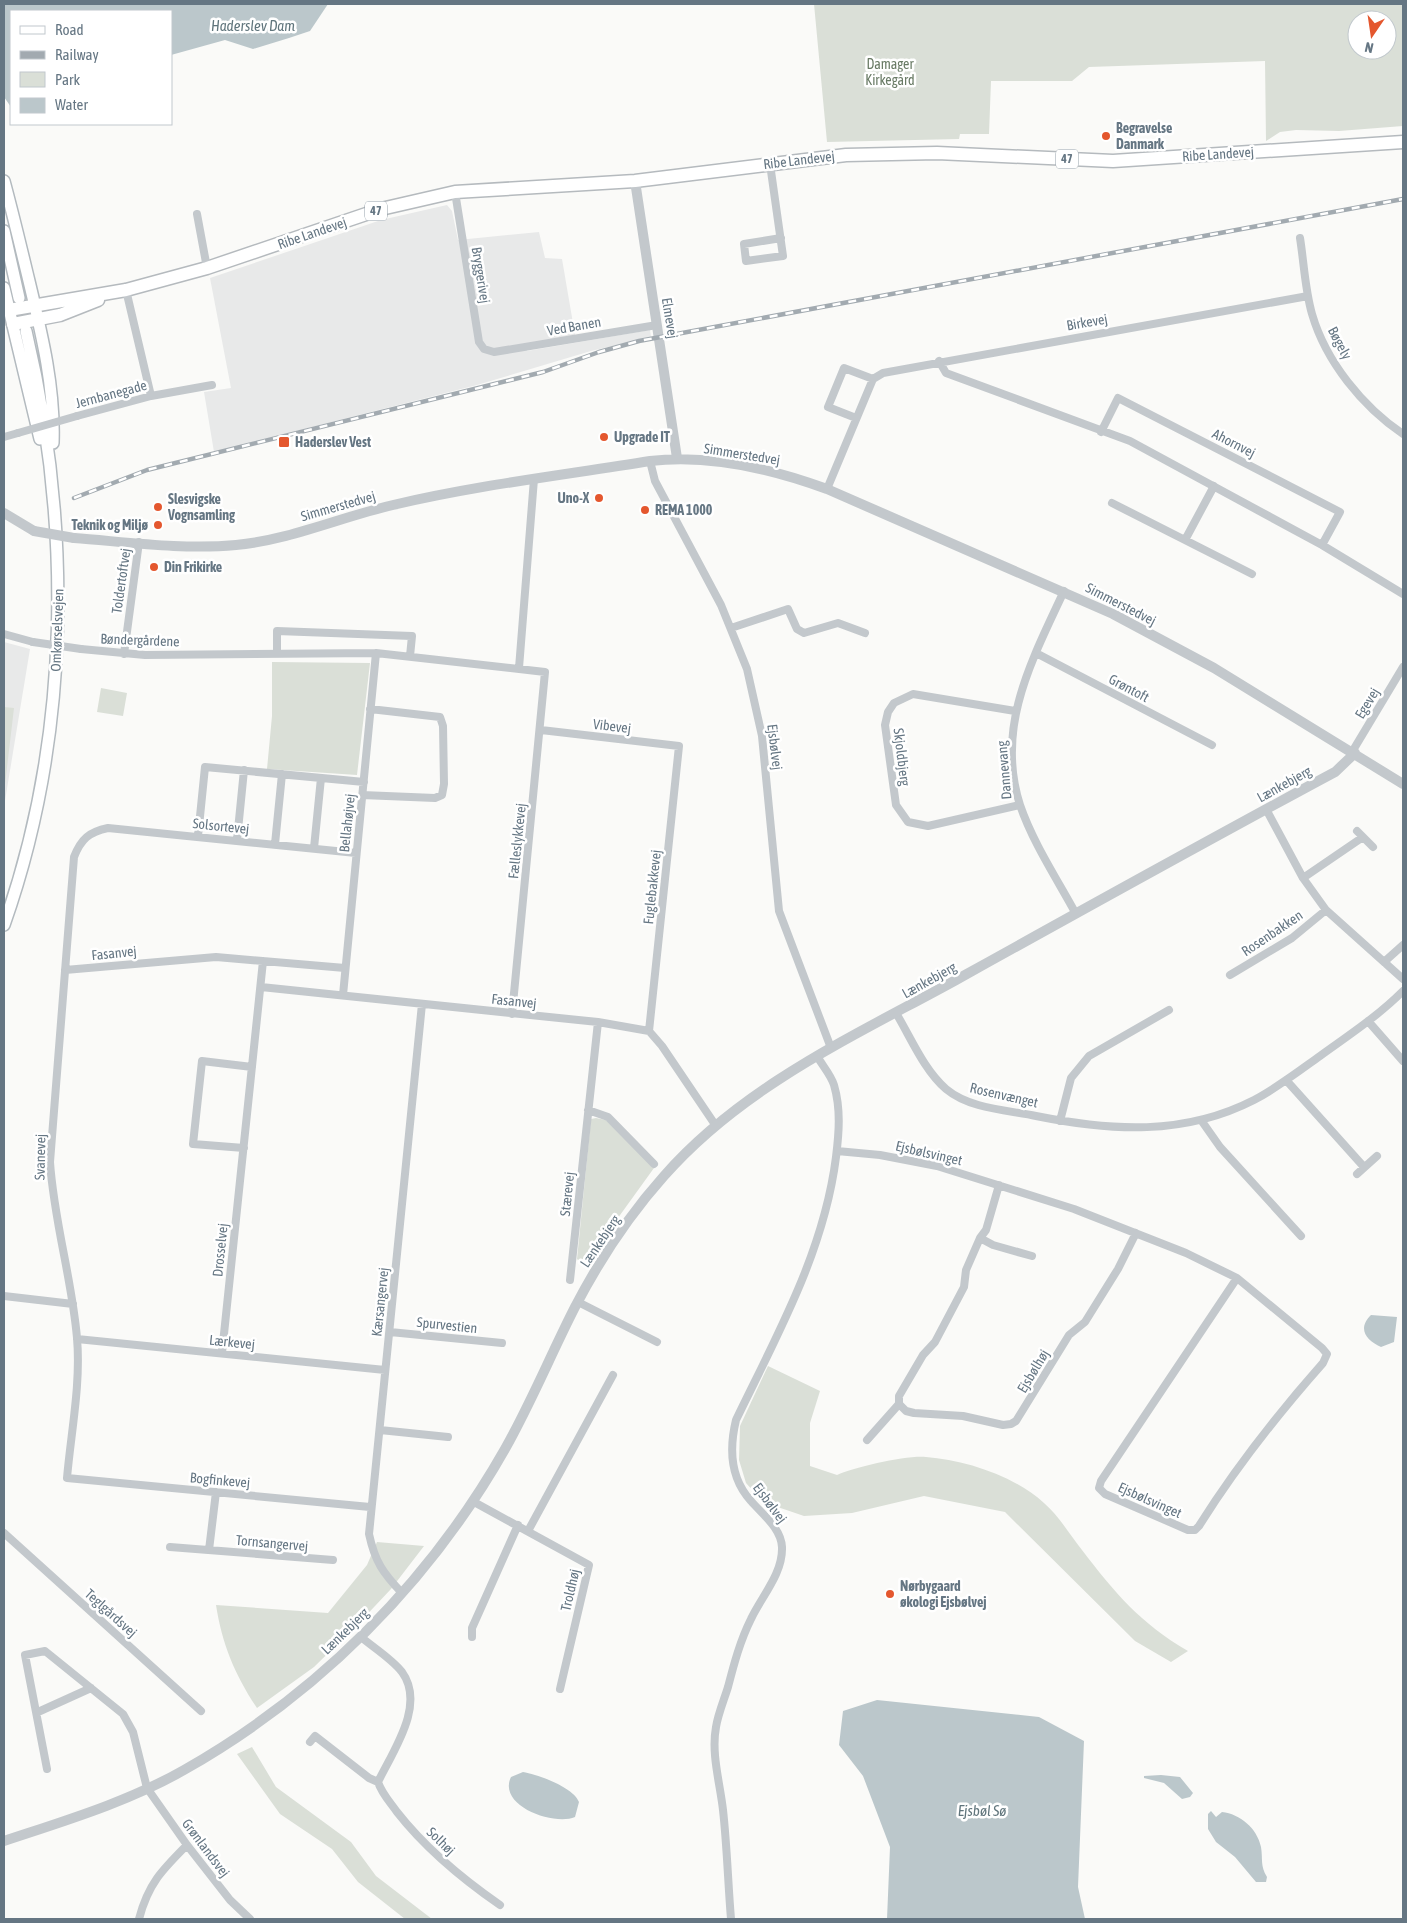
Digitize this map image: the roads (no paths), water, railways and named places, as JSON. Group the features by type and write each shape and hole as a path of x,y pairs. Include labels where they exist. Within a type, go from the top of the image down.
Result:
{"main road":[{"name":"Ribe Landevej","path":"36,313 60,315 126,290 207,268 381,209 455,192 635,181 844,155 897,153 1113,161 1403,142"},
{"path":"4,181 36,313 50,382 54,414 52,478"},
{"path":"4,231 18,298"},
{"path":"4,288 7,317 25,369 33,416 52,478"},
{"name":"Ribe Landevej","path":"7,317 36,313 78,298 126,290"},
{"name":"Omkørselsvejen","path":"4,925 27,850 42,786 52,720 58,579 52,478 40,390 26,331"}],"street":[{"path":"770,164 781,238 783,256 746,261 744,244 781,238"},
{"name":"Elmevej","path":"635,181 676,458"},
{"name":"Bryggerivej","path":"455,192 479,342 484,349 494,352"},
{"path":"197,214 207,268"},
{"name":"Bøgely","path":"1300,238 1312,315 1332,358 1361,398 1388,424 1403,434"},
{"path":"126,290 151,396"},
{"name":"Birkevej","path":"873,379 883,372 939,361 1308,296"},
{"name":"Ved Banen","path":"494,352 657,325"},
{"path":"939,361 946,373 1130,442 1322,545 1403,594"},
{"path":"827,489 873,379 844,368 828,407 856,418"},
{"name":"Jernbanegade","path":"4,437 151,396 212,385"},
{"name":"Ahornvej","path":"1101,432 1118,398 1340,512 1322,545"},
{"name":"Simmerstedvej","path":"4,512 15,521 34,531 74,538 208,546 267,540 437,495 650,461 676,458 754,467 793,477 827,489 1113,614 1214,668 1403,784"},
{"name":"Ejsbølvej","path":"650,461 655,481 721,605 746,669 762,736 779,910 831,1048"},
{"path":"519,668 534,479"},
{"path":"1185,540 1214,486"},
{"path":"1112,503 1252,574"},
{"name":"Toldertoftvej","path":"124,654 139,542"},
{"name":"Dannevang","path":"1064,591 1036,653 1015,711 1012,749 1020,805 1032,832 1076,914"},
{"path":"731,628 788,609 797,629 804,633 838,622 865,634"},
{"path":"277,653 277,631 412,636 410,656"},
{"name":"Bøndergårdene","path":"4,634 33,642 124,654 376,653 545,672"},
{"name":"Bellahøjvej","path":"343,995 376,653"},
{"name":"Grøntoft","path":"1036,653 1212,745"},
{"name":"Egevej","path":"1353,753 1403,667"},
{"name":"Fælleslykkevej","path":"512,1014 541,730 545,672"},
{"name":"Skjoldbjerg","path":"1015,711 913,694 894,703 888,712 885,725 896,805 908,822 928,826 1020,805"},
{"path":"362,795 435,798 442,795 444,784 443,726 440,717 370,708"},
{"name":"Vibevej","path":"541,730 679,746"},
{"name":"Fuglebakkevej","path":"649,1031 679,746"},
{"name":"Lænkebjerg","path":"4,1841 71,1818 147,1788 183,1771 255,1725 304,1689 361,1637 439,1551 474,1502 507,1446 578,1302 609,1250 664,1176 716,1126 817,1056 1335,772 1353,753"},
{"path":"198,836 205,767 364,782"},
{"path":"237,840 244,770"},
{"path":"275,844 282,774"},
{"path":"314,848 321,778"},
{"path":"1266,809 1303,878 1326,910 1403,979"},
{"name":"Solsortevej","path":"85,837 94,831 108,828 356,853"},
{"path":"1303,878 1360,834 1373,847"},
{"name":"Svanevej","path":"67,1478 78,1361 77,1339 73,1304 53,1199 50,1162 74,857 85,837"},
{"name":"Rosenbakken","path":"1230,975 1292,938 1326,910"},
{"path":"1384,962 1403,946"},
{"name":"Fasanvej","path":"65,970 193,958 263,961 345,968"},
{"name":"Drosselvej","path":"222,1354 263,961"},
{"name":"Fasanvej","path":"261,987 598,1022 649,1031"},
{"name":"Rosenvænget","path":"896,1013 931,1071 946,1089 975,1104 1106,1128 1138,1129 1169,1127 1231,1111 1286,1080 1368,1021 1403,991"},
{"name":"Kærsangervej","path":"402,1593 384,1574 373,1555 369,1534 370,1507 380,1430 422,1004"},
{"path":"1060,1120 1071,1078 1089,1056 1169,1010"},
{"path":"1368,1021 1403,1061"},
{"name":"Stærevej","path":"570,1280 598,1022"},
{"path":"649,1031 662,1046 716,1126"},
{"name":"Ejsbølvej","path":"731,1919 723,1811 715,1756 716,1728 741,1643 751,1619 776,1574 782,1558 782,1545 774,1526 749,1499 737,1479 731,1458 732,1439 736,1420 810,1265 826,1213 837,1151 838,1105 834,1083 817,1056"},
{"path":"244,1148 193,1144 202,1061 252,1067"},
{"path":"1286,1080 1364,1167"},
{"path":"588,1110 608,1117 654,1164"},
{"path":"1202,1120 1220,1147 1301,1236"},
{"name":"Ejsbølsvinget","path":"837,1151 880,1155 937,1166 1074,1209 1213,1264 1236,1278 1322,1348 1327,1354 1237,1467 1199,1526 1195,1530 1188,1530 1106,1494 1099,1488 1101,1481 1236,1278"},
{"path":"1357,1174 1377,1156"},
{"path":"867,1440 899,1404 899,1396 923,1355 935,1342 964,1287 966,1270 980,1238 986,1230 1000,1185"},
{"name":"Ejsbølhøj","path":"899,1404 906,1411 914,1413 963,1416 1003,1425 1016,1421 1069,1334 1086,1322 1118,1270 1136,1233"},
{"path":"980,1238 993,1245 1032,1256"},
{"path":"4,1296 73,1304"},
{"path":"578,1302 657,1342"},
{"name":"Spurvestien","path":"390,1332 502,1343"},
{"name":"Lærkevej","path":"77,1339 385,1370"},
{"path":"528,1531 613,1375"},
{"path":"380,1430 448,1437"},
{"name":"Bogfinkevej","path":"67,1478 370,1507"},
{"path":"209,1550 216,1492"},
{"name":"Troldhøj","path":"474,1502 588,1565 560,1689"},
{"path":"472,1637 472,1628 518,1525"},
{"name":"Teglgårdsvej","path":"4,1533 201,1711"},
{"name":"Tornsangervej","path":"170,1547 333,1560"},
{"path":"361,1637 400,1670 409,1687 411,1697 406,1722 378,1782"},
{"path":"48,1769 25,1655 45,1651 124,1714 133,1732 147,1788"},
{"path":"38,1712 91,1688"},
{"name":"Solhøj","path":"310,1742 315,1736 369,1778 378,1782 381,1792 410,1829 436,1856 500,1905"},
{"name":"Grønlandsvej","path":"147,1788 187,1845 230,1900 250,1919"},
{"path":"139,1919 150,1887 158,1874 187,1845"}],"water":[{"name":"Haderslev Dam","path":"4,4 328,4 310,31 289,38 253,49 225,40 172,55 172,10 10,10 10,106 4,97"},
{"path":"1371,1315 1397,1317 1394,1342 1381,1347 1371,1341 1365,1334 1365,1325"},
{"name":"Ejsbøl Sø","path":"877,1700 1039,1717 1084,1741 1078,1887 1085,1919 887,1919 890,1847 863,1776 839,1745 843,1711"},
{"path":"523,1772 546,1779 570,1791 579,1802 575,1817 554,1819 542,1816 520,1805 512,1797 509,1787 511,1777"},
{"path":"1144,1776 1180,1777 1193,1793 1190,1797 1182,1799 1164,1783 1144,1778"},
{"path":"1211,1811 1216,1817 1222,1812 1229,1813 1241,1819 1252,1828 1261,1847 1263,1866 1267,1877 1266,1882 1256,1882 1235,1857 1216,1842 1208,1829 1208,1814"}],"railway":[{"path":"74,498 147,470 543,372 599,352 639,341 1403,199"}],"place":[{"name":"Begravelse Danmark","path":"1106,136"},
{"name":"Upgrade IT","path":"604,437"},
{"name":"Haderslev Vest","path":"284,442"},
{"name":"Uno-X","path":"599,498"},
{"name":"Slesvigske Vognsamling","path":"158,507"},
{"name":"REMA 1000","path":"645,510"},
{"name":"Teknik og Miljø","path":"158,525"},
{"name":"Din Frikirke","path":"154,567"},
{"name":"Nørbygaard økologi Ejsbølvej","path":"890,1594"}],"park label":[{"name":"Damager Kirkegård","path":"890,72"}]}
